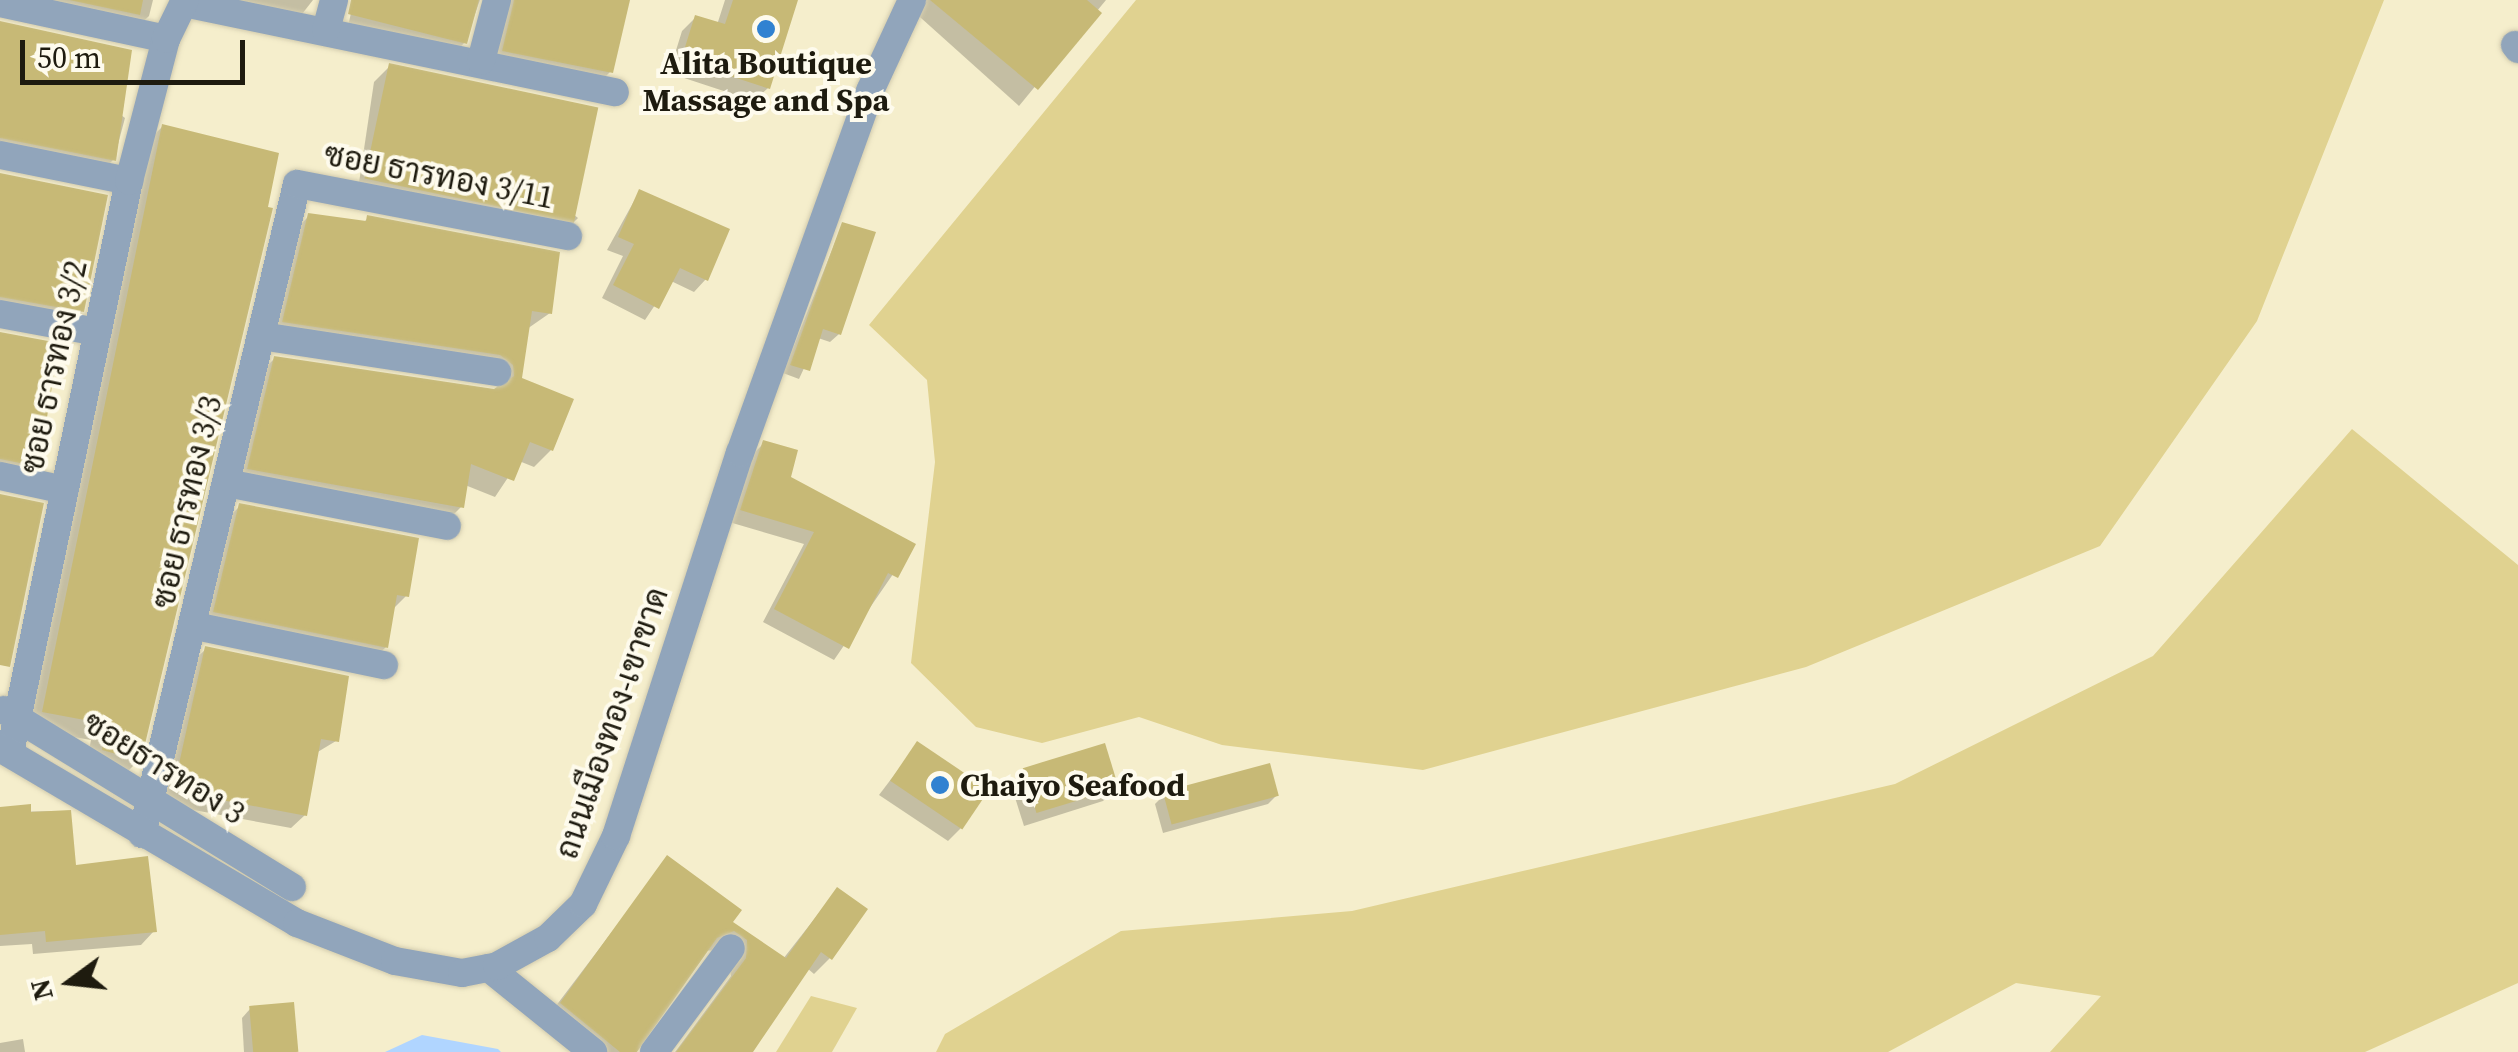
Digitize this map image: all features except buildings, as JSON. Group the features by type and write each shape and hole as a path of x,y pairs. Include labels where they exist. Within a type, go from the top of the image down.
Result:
{"street":[{"path":"326,30 334,0"},
{"path":"481,61 497,0"},
{"name":"ถนนเมืองทอง-เขาขาด","path":"5,750 297,924 395,961 462,973 489,968 548,938 583,904 616,836 740,453 870,91 912,0"},
{"path":"185,1 616,92"},
{"name":"ซอย ธารทอง 3/2","path":"5,750 9,712 65,490 129,180 166,39 185,1"},
{"path":"0,4 166,39"},
{"path":"0,155 129,180"},
{"name":"ซอย ธารทอง 3/11","path":"297,184 568,236"},
{"name":"ซอย ธารทอง 3/3","path":"142,834 297,184"},
{"path":"0,314 97,332"},
{"path":"261,336 497,372"},
{"path":"0,476 65,490"},
{"path":"226,482 447,526"},
{"path":"194,626 384,664"},
{"name":"ซอยธารทอง 3","path":"9,712 150,805 292,887"},
{"path":"654,1052 731,948"},
{"path":"489,968 593,1052"}],"shaded area":[{"path":"1136,0 2384,0 2257,321 2100,546 1806,667 1423,770 1222,745 1139,717 1042,743 976,727 911,663 935,462 927,380 869,325"},
{"path":"2352,429 2518,565 2518,983 2365,1052 2050,1052 2101,996 2016,983 1888,1052 936,1052 945,1034 1121,931 1352,911 1895,784 2153,656"},
{"path":"811,996 857,1008 832,1052 776,1052"}],"water":[{"path":"422,1035 498,1049 501,1052 385,1052"}],"place":[{"name":"Alita Boutique Massage and Spa","path":"766,29"},
{"name":"Chaiyo Seafood","path":"940,785"}]}
